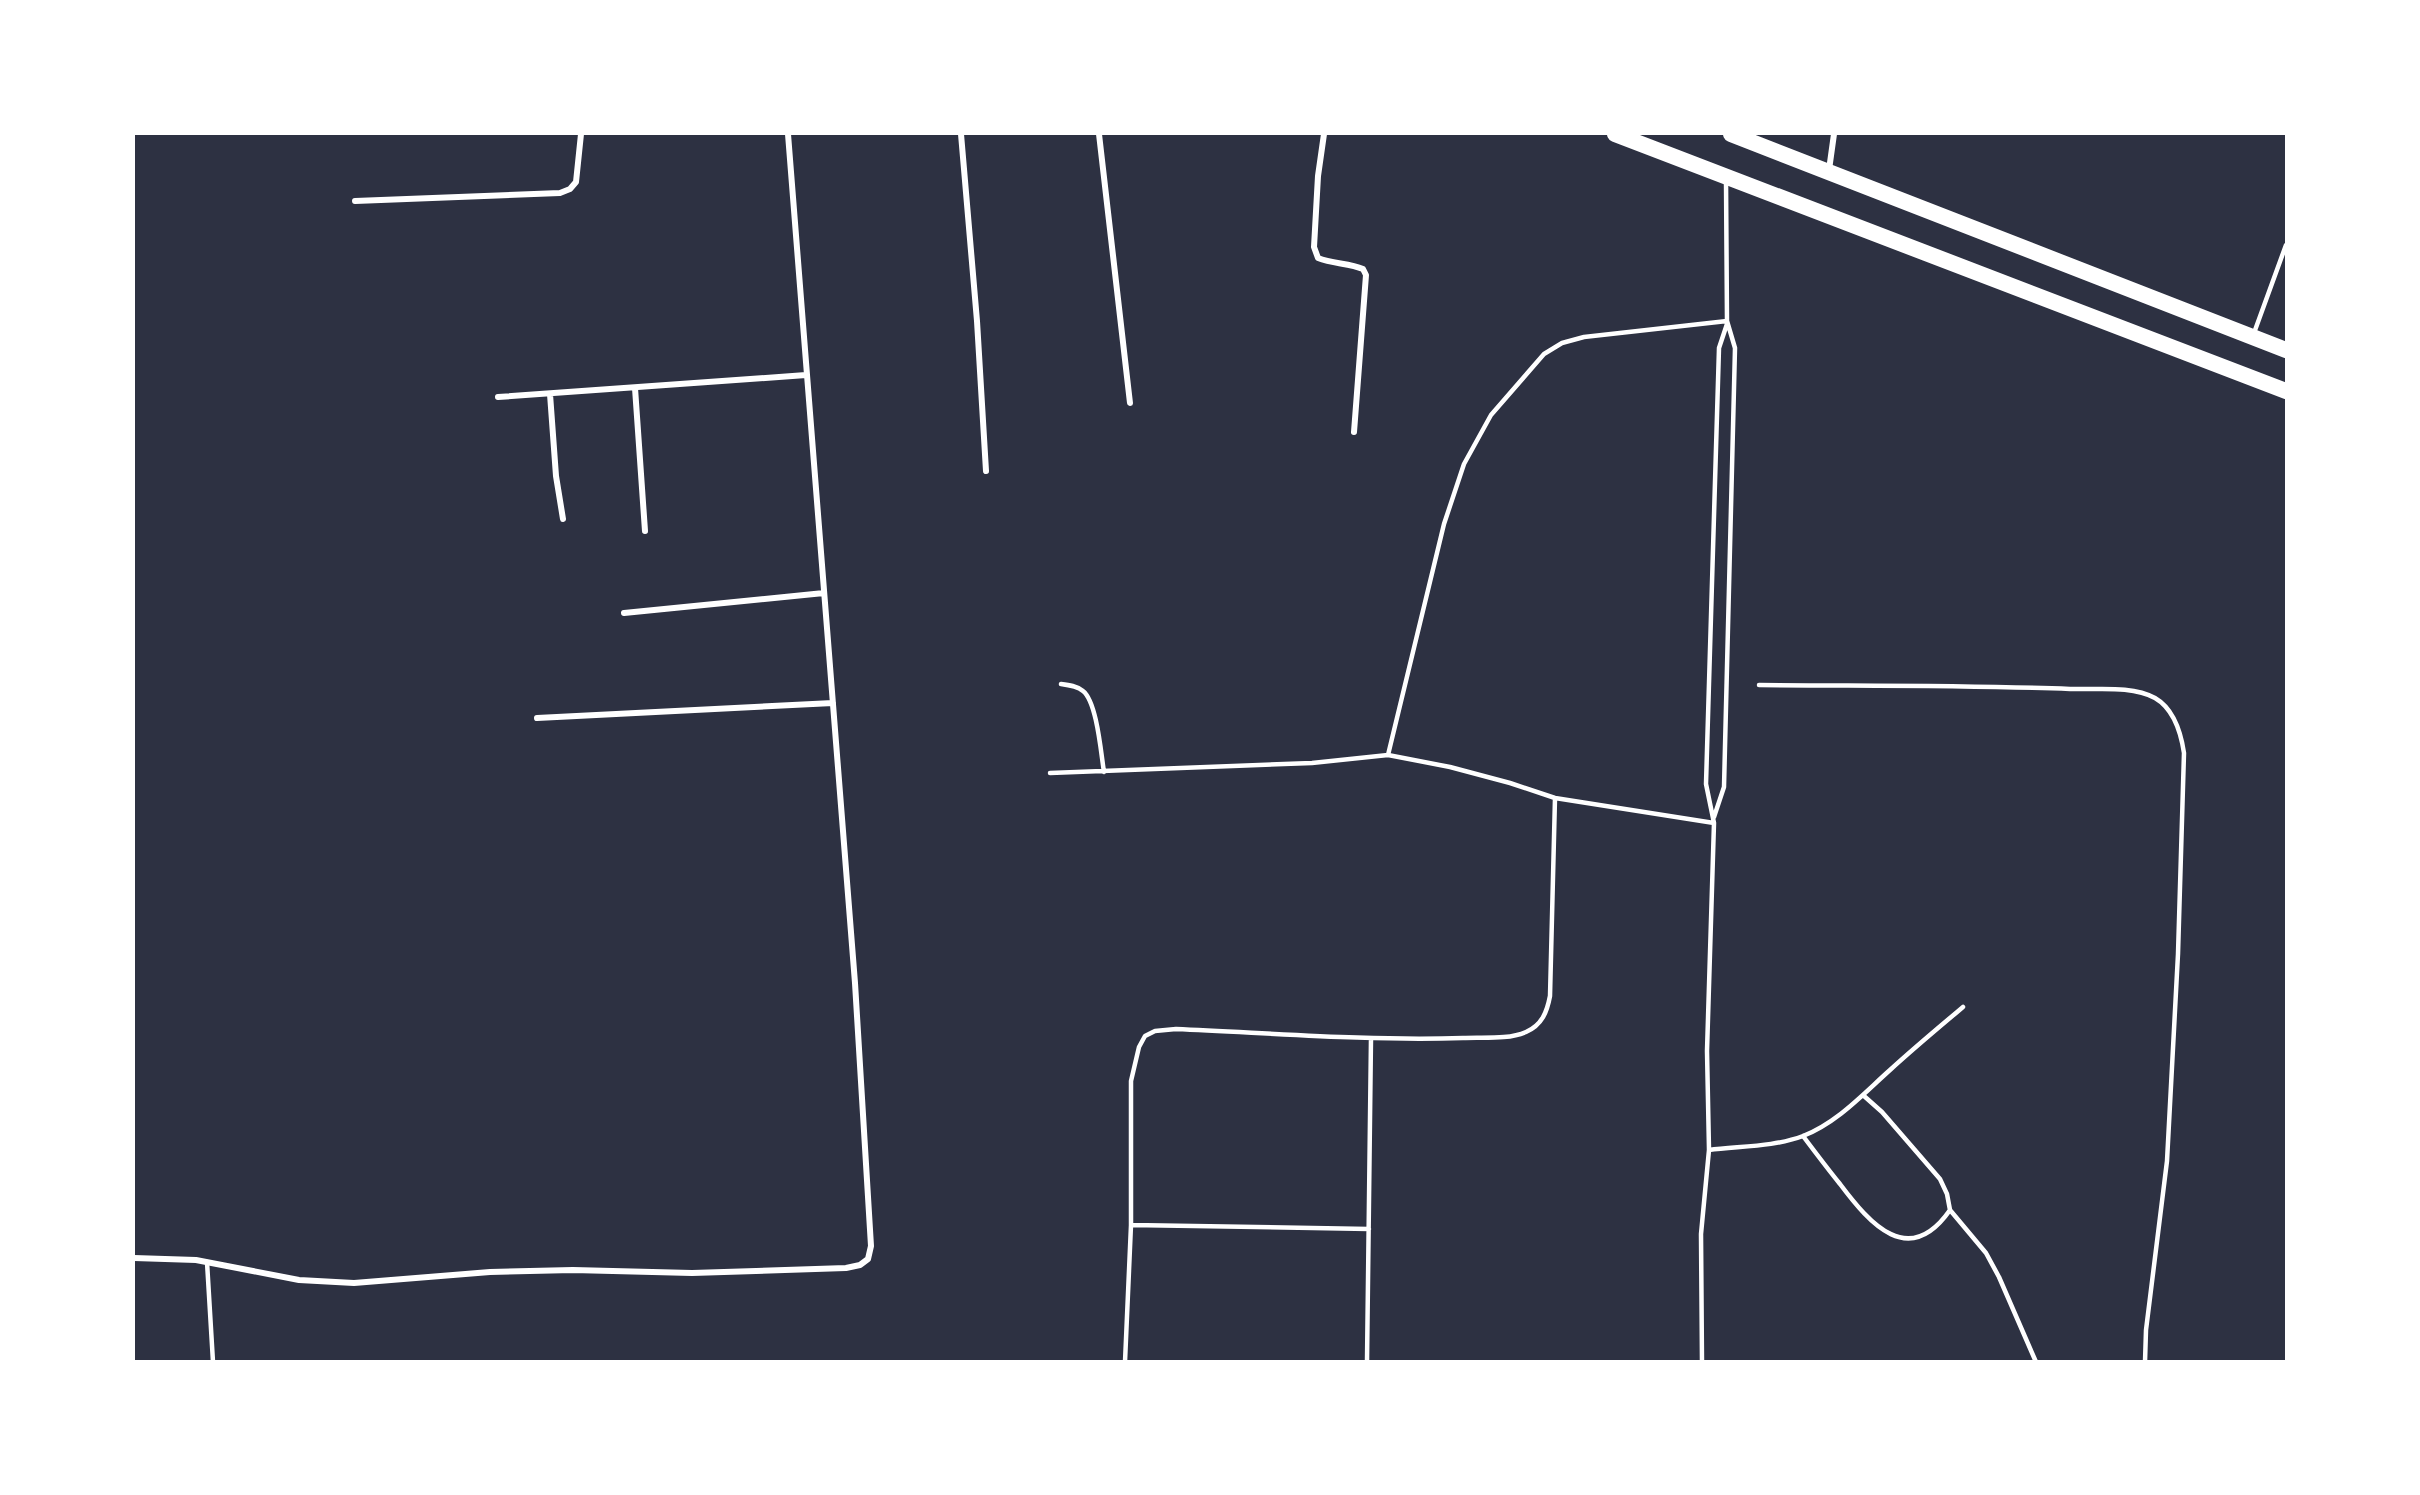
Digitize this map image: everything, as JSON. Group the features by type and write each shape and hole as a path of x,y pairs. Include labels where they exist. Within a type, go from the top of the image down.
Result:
{"highway":[{"path":"1615,134 2286,391"},
{"path":"1731,134 2286,350"}],"street":[{"path":"355,201 560,193 570,189 576,182 581,134"},
{"path":"134,1258 207,1262 299,1280 354,1283 490,1272 561,1270 768,1272 846,1268 860,1265 868,1259 871,1246 856,995 788,134"},
{"path":"961,134 977,321 986,471"},
{"path":"1099,134 1130,403"},
{"path":"1324,134 1318,176 1314,247 1318,258 1358,266 1364,269 1366,276 1354,432"},
{"path":"1829,171 1834,134"},
{"path":"498,397 806,375"},
{"path":"635,388 645,531"},
{"path":"550,394 556,476 562,519"},
{"path":"624,613 824,593"},
{"path":"537,718 833,703"}],"lane":[{"path":"1714,817 1724,787 1735,348 1727,322 1726,176"},
{"path":"2253,337 2286,245"},
{"path":"1388,755 1444,524 1464,464 1491,415 1544,354 1562,343 1584,338 1727,322"},
{"path":"1702,1362 1701,1234 1708,1150 1707,1051 1714,823 1706,784 1708,692 1719,348 1727,322"},
{"path":"1061,684 1075,686 1085,692 1091,703 1104,772"},
{"path":"1759,685 2137,691 2156,699 2172,715 2182,736 2184,753 2178,954 2167,1161 2146,1330 2145,1362"},
{"path":"1050,773 1312,763 1388,755 1450,767 1555,798 1714,823"},
{"path":"1125,1362 1131,1225 1131,1081 1139,1047 1145,1036 1155,1031 1176,1029 1371,1038 1495,1037 1525,1033 1540,1024 1547,1010 1550,996 1555,798"},
{"path":"1708,1150 1781,1142 1803,1136 1824,1125 1864,1096 1887,1072 1963,1007"},
{"path":"1367,1362 1371,1038"},
{"path":"1864,1096 1882,1112 1940,1179 1947,1194 1950,1210 1975,1238 1990,1261 2036,1362"},
{"path":"1803,1136 1863,1216 1889,1235 1904,1240 1925,1235 1940,1224 1950,1210"},
{"path":"1131,1225 1369,1229"},
{"path":"207,1262 213,1362"}]}
